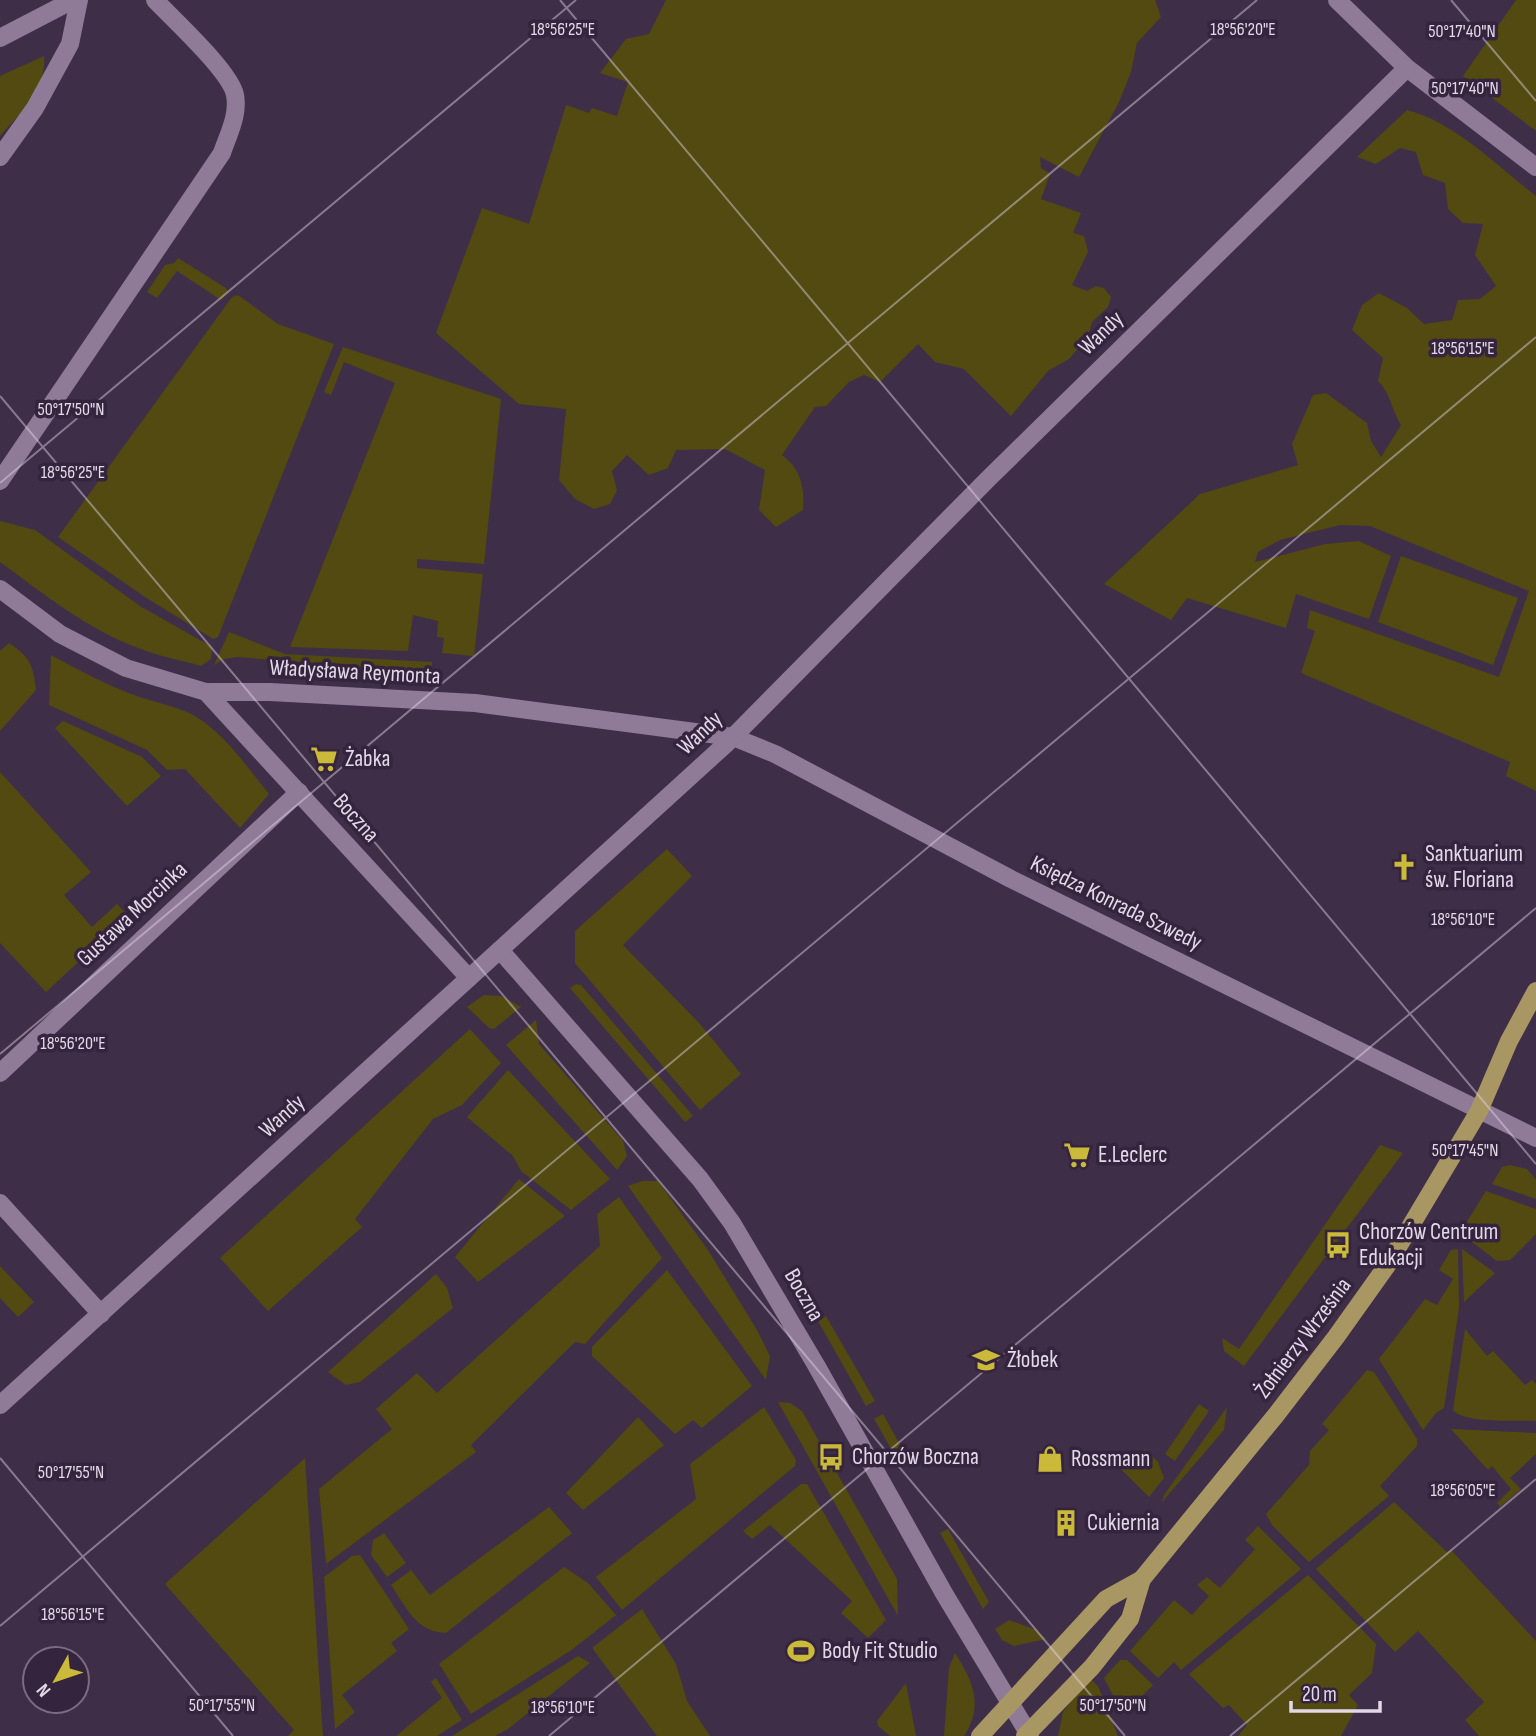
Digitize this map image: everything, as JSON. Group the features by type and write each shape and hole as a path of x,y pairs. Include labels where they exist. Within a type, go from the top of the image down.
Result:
{"main road":[{"name":"Żołnierzy Września","path":"980,1736 1106,1599 1142,1578 1276,1415 1344,1326 1388,1264 1479,1111 1509,1041 1536,991"},
{"name":"Żołnierzy Września","path":"1028,1735 1092,1667 1130,1619 1142,1578"}],"street":[{"path":"0,38 73,0"},
{"path":"0,157 35,108 70,44 79,0"},
{"path":"0,481 222,153 233,121 235,93 223,73 155,0"},
{"path":"1338,0 1407,68 1536,167"},
{"name":"Wandy","path":"0,1405 733,737 989,478 1407,68"},
{"name":"Władysława Reymonta","path":"0,589 60,635 126,668 206,692 270,692 475,703 733,737"},
{"name":"Boczna","path":"206,692 469,978"},
{"name":"Księdza Konrada Szwedy","path":"733,737 775,754 1011,879 1536,1138"},
{"name":"Gustawa Morcinka","path":"0,1073 299,792"},
{"name":"Boczna","path":"500,950 700,1179 732,1223 1028,1735"},
{"path":"0,1203 101,1314"}],"shaded area":[{"path":"666,0 1155,0 1161,17 1137,43 1131,72 1119,102 1079,177 1040,157 1041,168 1050,174 1041,199 1081,213 1073,233 1084,236 1088,252 1072,285 1087,291 1096,286 1104,288 1111,297 1108,307 1092,322 1088,337 1069,359 1048,371 1011,416 964,369 935,362 918,344 880,382 864,375 849,382 826,406 815,407 782,455 798,473 803,494 803,510 776,527 759,510 765,470 725,449 676,450 668,468 649,475 627,455 612,471 617,490 610,504 594,509 575,499 559,480 566,409 519,404 436,333 482,208 529,224 566,105 589,113 592,108 617,116 628,82 600,73 626,39 649,34"},
{"path":"1516,0 1536,0 1536,131 1463,76"},
{"path":"44,56 44,68 37,90 0,136 0,76"},
{"path":"1407,110 1425,116 1459,135 1536,196 1536,791 1506,776 1510,762 1301,673 1315,631 1307,628 1310,610 1499,677 1529,591 1370,526 1340,525 1280,540 1258,552 1255,562 1325,544 1359,541 1391,556 1369,619 1296,594 1286,628 1187,598 1171,620 1104,584 1200,494 1298,465 1292,444 1313,395 1326,393 1367,423 1371,441 1381,457 1401,425 1386,391 1378,381 1383,358 1352,330 1362,305 1379,293 1407,308 1424,324 1452,320 1458,300 1480,299 1496,286 1475,255 1483,224 1463,223 1448,209 1445,183 1423,175 1416,152 1400,148 1376,164 1357,157"},
{"path":"178,258 226,288 228,292 221,300 177,271 157,298 147,292 165,265 174,263"},
{"path":"238,295 278,324 334,344 218,637 213,639 145,597 58,537 232,297"},
{"path":"343,347 501,399 484,564 417,559 417,568 483,574 474,656 442,653 444,638 437,637 438,621 413,615 408,651 290,647 395,383 344,362 331,395 324,392"},
{"path":"0,521 35,530 140,606 212,647 211,659 201,666 146,651 101,631 66,610 0,562"},
{"path":"1401,556 1518,598 1493,665 1378,622"},
{"path":"229,632 285,654 432,662 431,673 237,657 224,659 214,665"},
{"path":"9,643 29,662 36,690 0,731 0,651"},
{"path":"51,655 123,691 180,709 206,723 226,741 269,794 240,828 185,769 167,770 147,750 49,705"},
{"path":"63,721 142,757 161,776 127,806 55,728"},
{"path":"0,772 91,872 64,895 92,927 117,904 128,916 46,992 0,943"},
{"path":"667,849 692,876 623,945 700,1024 741,1074 700,1110 575,963 575,931"},
{"path":"576,984 581,985 693,1116 685,1122 570,988"},
{"path":"484,995 501,996 521,1007 494,1029 489,1028 467,1007"},
{"path":"536,1020 539,1044 623,1141 627,1156 617,1170 506,1045"},
{"path":"470,1029 501,1063 462,1105 433,1119 355,1219 362,1227 268,1311 220,1258"},
{"path":"508,1070 610,1179 571,1210 521,1171 513,1156 467,1117"},
{"path":"1380,1145 1403,1153 1244,1366 1224,1351 1222,1338 1239,1349"},
{"path":"1510,1165 1527,1169 1536,1180 1536,1199 1492,1184 1502,1167"},
{"path":"519,1179 565,1216 478,1282 455,1257"},
{"path":"642,1181 658,1181 708,1250 770,1356 766,1380 628,1186"},
{"path":"1486,1191 1536,1209 1536,1234 1510,1260 1497,1261 1460,1233"},
{"path":"619,1197 662,1258 585,1344 575,1342 471,1445 476,1452 326,1564 319,1489 392,1429 376,1409 417,1373 437,1393 600,1246 597,1214"},
{"path":"1458,1249 1459,1308 1444,1408 1436,1413 1423,1430 1379,1359 1425,1299 1437,1305 1453,1279 1439,1270 1451,1250"},
{"path":"1462,1249 1495,1273 1464,1302"},
{"path":"0,1266 34,1302 18,1317 0,1298"},
{"path":"667,1270 752,1386 702,1428 693,1420 675,1434 592,1356 592,1347"},
{"path":"436,1274 447,1288 453,1308 360,1382 346,1385 328,1372"},
{"path":"826,1316 875,1401 866,1406 818,1321"},
{"path":"1465,1329 1487,1356 1493,1351 1525,1385 1532,1380 1536,1384 1536,1421 1479,1419 1453,1410"},
{"path":"1367,1370 1374,1372 1417,1439 1417,1446 1380,1486 1389,1496 1309,1562 1272,1525 1266,1514 1309,1465 1310,1451 1329,1430 1322,1424"},
{"path":"778,1402 790,1403 802,1411 897,1579 898,1616"},
{"path":"1199,1404 1209,1411 1175,1461 1165,1454"},
{"path":"764,1407 796,1460 795,1466 622,1610 596,1577 696,1499 690,1464"},
{"path":"1227,1407 1224,1430 1162,1502 1164,1495"},
{"path":"883,1414 909,1461 901,1466 874,1419"},
{"path":"638,1417 664,1445 583,1510 566,1493"},
{"path":"1451,1429 1536,1433 1536,1454 1510,1478 1521,1489 1500,1507 1497,1503 1511,1489 1492,1466 1488,1470"},
{"path":"1145,1449 1158,1462 1164,1478 1149,1497 1121,1469"},
{"path":"305,1458 323,1736 288,1736 294,1730 165,1584"},
{"path":"801,1484 807,1484 886,1620 868,1638 841,1613 852,1601 770,1525 752,1539 743,1531"},
{"path":"1394,1502 1447,1552 1451,1550 1536,1641 1536,1736 1479,1736 1465,1720 1484,1702 1418,1631 1395,1652 1316,1569"},
{"path":"549,1507 572,1533 446,1633 427,1628 413,1617 391,1585 411,1570 430,1595"},
{"path":"1258,1526 1301,1569 1181,1670 1174,1662 1158,1678 1130,1651 1174,1600 1192,1615 1209,1596 1197,1585 1207,1577 1220,1588 1255,1549 1245,1540"},
{"path":"948,1529 989,1602 983,1609 940,1533"},
{"path":"384,1533 406,1563 387,1577 371,1555 373,1540"},
{"path":"360,1555 409,1629 391,1643 397,1651 342,1695 355,1712 335,1729 324,1577 352,1556"},
{"path":"564,1567 588,1583 616,1615 573,1649 471,1714 439,1664"},
{"path":"1308,1575 1376,1644 1372,1673 1349,1695 1358,1705 1341,1736 1238,1736 1247,1725 1229,1705 1223,1708 1189,1674"},
{"path":"642,1609 676,1664 687,1701 710,1736 657,1736 593,1649"},
{"path":"1009,1620 1034,1629 1046,1639 1014,1646 1002,1640 995,1629"},
{"path":"955,1653 971,1684 974,1714 964,1736 944,1736 949,1668"},
{"path":"578,1656 590,1663 508,1729 495,1736 452,1736"},
{"path":"1120,1660 1127,1660 1153,1685 1123,1715 1104,1678"},
{"path":"436,1678 462,1720 437,1736 396,1736 442,1698 431,1682"},
{"path":"1089,1678 1098,1686 1118,1736 1058,1736 1063,1712"},
{"path":"906,1683 916,1736 890,1736 878,1726 877,1721"}],"place":[{"name":"Żabka","path":"324,759"},
{"name":"Sanktuarium św. Floriana","path":"1404,867"},
{"name":"E.Leclerc","path":"1077,1155"},
{"name":"Chorzów Centrum Edukacji","path":"1338,1245"},
{"name":"Żłobek","path":"986,1360"},
{"name":"Chorzów Boczna","path":"831,1457"},
{"name":"Rossmann","path":"1050,1459"},
{"name":"Cukiernia","path":"1066,1523"},
{"name":"Body Fit Studio","path":"801,1651"}]}
